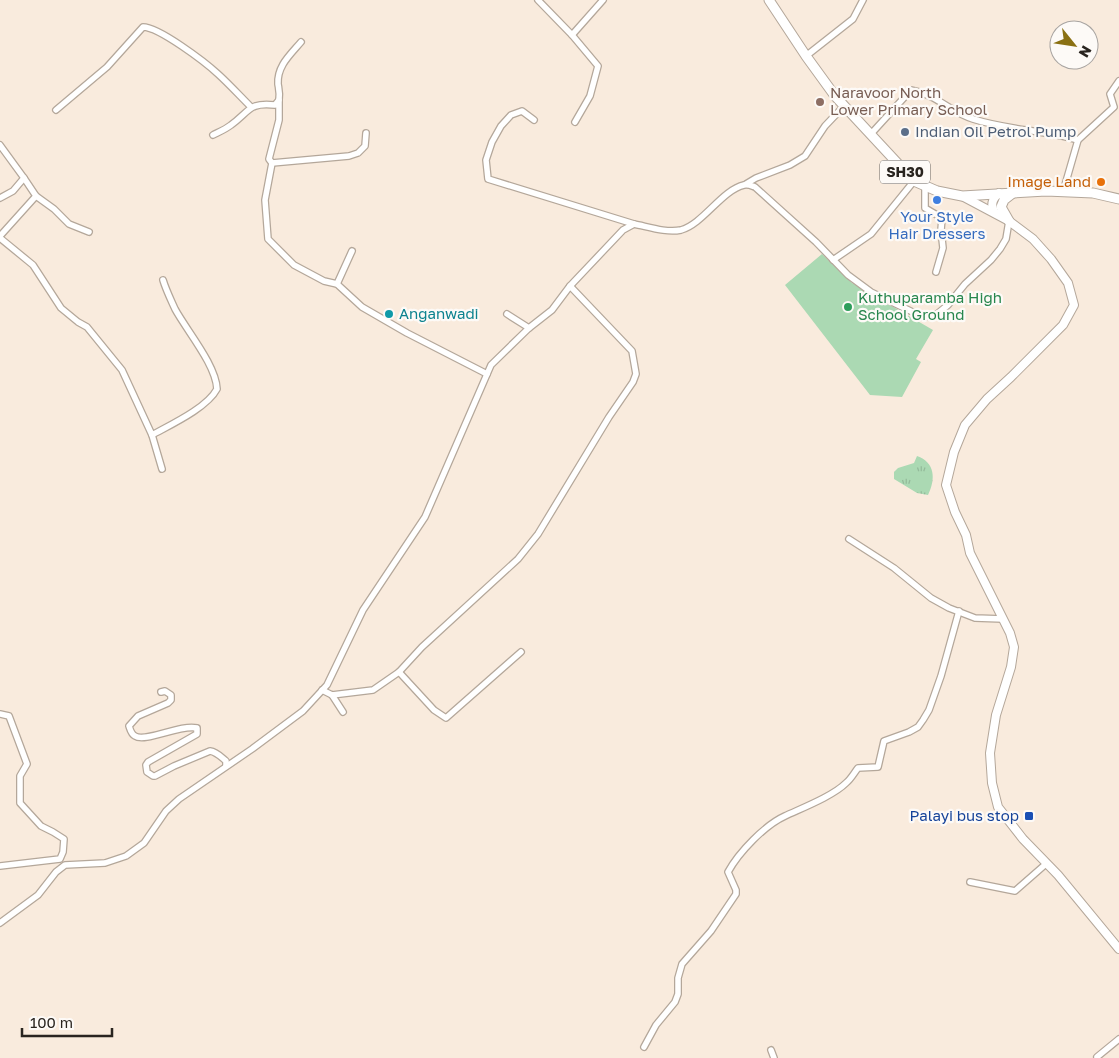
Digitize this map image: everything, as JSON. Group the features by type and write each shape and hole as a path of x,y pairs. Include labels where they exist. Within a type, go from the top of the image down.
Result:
{"main road":[{"name":"SH30","path":"769,0 806,56 844,106 914,181 936,191 962,196 1015,192 1064,192 1093,193 1119,199"},
{"path":"1009,221 1002,210 1002,203 1006,197 1015,192"},
{"path":"995,213 992,204 995,196 999,193"},
{"path":"962,196 1009,221 1033,239 1051,259 1068,283 1074,305 1063,325 1011,378 986,399 966,425 954,452 946,485 954,512 966,534 970,553 1010,633 1014,647 1010,668 996,715 991,743 992,783 998,807 1023,839 1058,875 1119,949"}],"street":[{"path":"538,0 598,66 590,96 574,122"},
{"path":"806,56 853,20 863,0"},
{"path":"572,36 599,1"},
{"path":"56,110 107,67 143,27 148,27 164,34 218,74 251,107"},
{"path":"301,42 280,66 278,83 280,91 279,120 269,159 272,163 265,200 268,239 294,265 324,281 337,284 362,307 414,337 487,374"},
{"path":"1064,192 1078,140 1114,107 1110,94 1119,81"},
{"path":"870,135 911,90 924,92 970,118 998,126 1057,134 1078,140"},
{"path":"213,135 230,126 251,107 263,103 275,105 279,100"},
{"path":"534,120 522,110 511,115 501,126 492,142 486,160 488,179 634,224 670,231 682,230 696,221 736,188 799,160 809,151 825,126 844,106"},
{"path":"272,163 349,156 358,153 365,146 366,133"},
{"path":"0,145 36,196 54,209 69,224 89,232"},
{"path":"0,198 13,191 24,178"},
{"path":"832,260 871,234 914,181"},
{"path":"746,184 755,187 765,194 848,275 871,292 923,317 937,314 948,305 965,284 1000,249 1006,239 1009,221"},
{"path":"925,186 925,208 942,218 941,230 944,248 936,272"},
{"path":"36,196 0,237 34,265 61,308 87,327 122,370 152,435 162,469"},
{"path":"0,922 38,895 56,872 65,865 105,863 126,856 144,843 166,811 179,799 304,712 327,685 363,610 424,517 491,365 529,328 552,310 570,286 623,230 634,224"},
{"path":"337,284 352,251"},
{"path":"152,435 197,408 210,398 216,389 215,379 202,352 176,310 163,280"},
{"path":"332,695 373,690 399,672 422,647 518,559 538,534 609,417 633,382 636,374 632,351 570,286"},
{"path":"507,314 529,328"},
{"path":"849,539 894,568 931,598 958,612 975,618 1003,619"},
{"path":"644,1047 656,1025 675,1002 678,994 678,978 682,964 711,931 736,894 728,872 736,859 748,844 783,816 801,809 845,784 858,768 878,767 884,741 918,727 929,710 941,676 958,612"},
{"path":"399,672 434,710 446,718 521,652"},
{"path":"322,690 332,695 343,712"},
{"path":"161,692 165,691 171,695 171,700 168,704 138,716 129,726 131,732 135,736 143,738 194,727 197,734 148,762 145,768 147,772 155,776 210,751 215,752 224,759 226,766"},
{"path":"0,714 9,716 27,764 20,776 20,803 41,826 60,835 64,840 63,852 60,858"},
{"path":"60,858 65,865"},
{"path":"0,866 60,858"},
{"path":"970,882 1015,891 1047,864"},
{"path":"1097,1057 1119,1039"},
{"path":"771,1050 774,1058"}],"green space":[{"name":"Kuthuparamba High School Ground","path":"822,254 852,283 933,330 916,359 921,362 902,397 870,395 785,285"},
{"path":"917,456 927,462 932,472 931,489 928,495 917,493 894,479 894,472 898,468 914,463"}],"place":[{"name":"Naravoor North Lower Primary School","path":"820,102"},
{"name":"Indian Oil Petrol Pump","path":"905,132"},
{"name":"Image Land","path":"1101,182"},
{"name":"Your Style Hair Dressers","path":"937,200"},
{"name":"Kuthuparamba High School Ground","path":"848,307"},
{"name":"Anganwadi","path":"389,314"},
{"name":"Palayi bus stop","path":"1029,816"}]}
